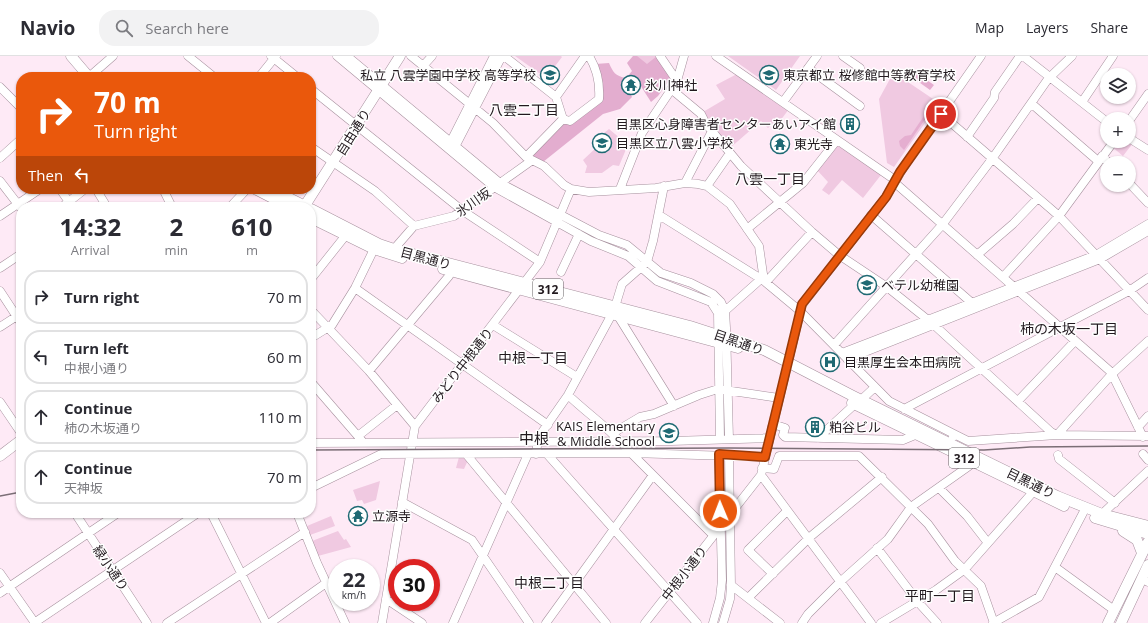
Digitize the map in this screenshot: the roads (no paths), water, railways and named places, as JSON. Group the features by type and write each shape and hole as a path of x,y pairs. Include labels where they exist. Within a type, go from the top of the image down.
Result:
{"main road":[{"path":"62,56 76,72"},
{"path":"71,56 85,72"},
{"name":"自由通り","path":"316,192 400,56"},
{"path":"265,194 280,202"},
{"name":"目黒通り","path":"280,194 297,202"},
{"name":"目黒通り","path":"316,212 379,244 394,249 615,312 764,350 787,365 858,402 915,435 1033,492 1114,525 1148,534"},
{"name":"目黒通り","path":"316,220 374,249 450,271 522,286"},
{"name":"目黒通り","path":"858,402 952,438 1057,496 1102,514 1148,526"},
{"path":"0,456 16,444"},
{"path":"1114,525 1133,536 1145,553"},
{"path":"1121,623 1148,542"},
{"path":"1108,623 1145,553"},
{"path":"1114,623 1148,565"},
{"path":"1127,623 1147,580"}],"street":[{"path":"95,72 114,56"},
{"path":"188,56 208,72"},
{"path":"337,56 454,143 497,185"},
{"path":"347,56 380,87 497,185 559,219 599,236 626,245 644,264 657,281 711,302 718,313 722,339"},
{"path":"411,56 493,123 529,159 544,166 564,185 571,189 589,192 620,189 632,190 685,183 707,186 730,204 759,246 763,281"},
{"path":"423,66 432,56"},
{"path":"454,143 494,56"},
{"path":"472,106 503,56 556,97 563,119 570,121 599,99 597,75 589,56"},
{"path":"556,97 585,56"},
{"path":"660,56 677,81"},
{"path":"620,189 642,133 677,81 684,56"},
{"path":"716,56 895,181 942,225 1060,327 1112,374 1138,427 1145,436"},
{"path":"783,102 816,56"},
{"path":"844,56 860,68"},
{"name":"中根小通り","path":"645,623 761,472 803,303 839,255 886,197 895,181 981,56"},
{"path":"967,137 994,98 995,92 1022,56 1100,116"},
{"path":"834,345 942,225 992,159 1050,77 1072,56"},
{"path":"1082,102 1113,56"},
{"path":"263,72 274,57 291,72"},
{"path":"808,68 860,106"},
{"path":"0,87 16,103"},
{"path":"671,89 701,114 712,131 747,172 812,232 839,255 887,287 930,322 1051,432 1057,435"},
{"path":"316,93 463,211 540,262"},
{"path":"1135,112 1148,94"},
{"path":"1003,277 1059,216 1100,158 1032,104"},
{"path":"941,114 1059,216 1148,310"},
{"name":"氷川坂","path":"414,226 454,216 463,211 529,159 563,119"},
{"path":"685,183 712,131"},
{"path":"747,228 803,183 837,140"},
{"path":"1136,142 1148,150"},
{"path":"0,158 16,144"},
{"path":"1102,156 1108,148"},
{"path":"316,150 374,191 414,226 394,249"},
{"path":"707,186 730,153"},
{"path":"0,181 16,202"},
{"path":"453,623 506,504 532,454 536,442 568,395 615,312 622,284 644,264 659,215 664,186"},
{"name":"みどり中根通り","path":"382,623 415,426 540,262 571,189"},
{"path":"1136,190 1148,203"},
{"path":"24,202 34,194"},
{"path":"63,194 69,202 79,194"},
{"path":"234,202 242,194"},
{"path":"977,255 1013,224 1038,198"},
{"path":"0,216 16,208"},
{"path":"659,215 763,281 800,311 889,401 952,438 968,441 1057,435 1145,436"},
{"path":"871,215 972,302"},
{"path":"559,219 579,234 661,273 706,289 721,302 725,311 722,339 724,439"},
{"path":"1098,257 1148,224"},
{"path":"844,356 1098,257 1148,231"},
{"path":"725,311 763,281 812,232"},
{"path":"561,272 579,234"},
{"path":"316,273 346,235"},
{"path":"316,335 330,328 355,288 374,249"},
{"path":"0,268 16,257"},
{"path":"370,371 449,276 450,271"},
{"path":"893,416 901,407 1060,327 1129,290 1148,278"},
{"path":"355,288 548,424"},
{"path":"930,322 972,302 1016,289"},
{"path":"0,291 16,313"},
{"path":"615,312 674,406"},
{"path":"316,315 370,371 415,426"},
{"path":"0,327 16,320"},
{"path":"493,325 577,377"},
{"path":"1018,401 1075,341"},
{"path":"1057,435 1112,374 1148,341"},
{"path":"818,438 875,386"},
{"path":"316,388 360,439"},
{"path":"612,433 640,417 654,414 699,395 722,389 779,398"},
{"path":"568,395 591,417 621,441 630,453 713,535"},
{"path":"0,402 16,426"},
{"path":"360,439 397,405"},
{"path":"1138,427 1148,416"},
{"path":"772,427 776,425 785,428 783,435 785,437 903,440 915,435"},
{"path":"316,486 381,454 411,448 536,442 769,438"},
{"path":"316,443 360,439 411,448 466,454 630,453 765,457"},
{"path":"466,454 606,623"},
{"path":"547,454 697,623"},
{"path":"1058,454 1059,459 1115,503"},
{"path":"713,623 720,598 721,586 725,520 724,455"},
{"path":"723,623 730,599 731,585 725,520 724,455"},
{"path":"871,623 787,511 761,472 774,469 779,456 859,456 928,524 955,561 981,586 994,623 1039,596 1083,513"},
{"path":"802,623 808,614 840,582 888,539 911,507 969,466 971,462"},
{"path":"1102,514 1148,471"},
{"path":"546,623 653,475"},
{"path":"748,598 808,539 882,477"},
{"path":"939,488 966,516 988,543"},
{"path":"881,623 918,602 964,569 1033,492"},
{"path":"402,502 472,540 529,623"},
{"path":"773,574 748,550 787,511"},
{"name":"緑小通り","path":"78,518 147,623"},
{"path":"0,593 110,518"},
{"path":"0,573 34,623 190,518"},
{"path":"214,518 266,623"},
{"path":"299,518 326,583 345,623"},
{"path":"167,623 305,532"},
{"path":"877,548 918,602 937,623"},
{"path":"1055,568 1114,610"},
{"path":"270,623 326,583"},
{"path":"731,585 780,623"},
{"path":"386,599 422,623"}],"railway":[{"path":"316,450 729,448 984,450 1030,447 1148,446"},
{"path":"0,496 16,493"}],"place":[{"name":"私立 八雲学園中学校 高等学校","path":"550,75"},
{"name":"東京都立 桜修館中等教育学校","path":"769,75"},
{"name":"氷川神社","path":"631,85"},
{"name":"目黒区心身障害者センターあいアイ館","path":"850,124"},
{"name":"目黒区立八雲小学校","path":"602,143"},
{"name":"東光寺","path":"780,144"},
{"name":"ベテル幼稚園","path":"867,285"},
{"name":"目黒厚生会本田病院","path":"830,362"},
{"name":"粕谷ビル","path":"815,427"},
{"name":"KAIS Elementary & Middle School","path":"669,433"},
{"name":"立源寺","path":"358,516"}],"district":[{"name":"八雲二丁目","path":"524,109"},
{"name":"八雲一丁目","path":"770,178"},
{"name":"柿の木坂一丁目","path":"1069,328"},
{"name":"中根一丁目","path":"533,357"},
{"name":"中根","path":"534,438"},
{"name":"中根二丁目","path":"549,582"},
{"name":"平町一丁目","path":"940,595"}]}
